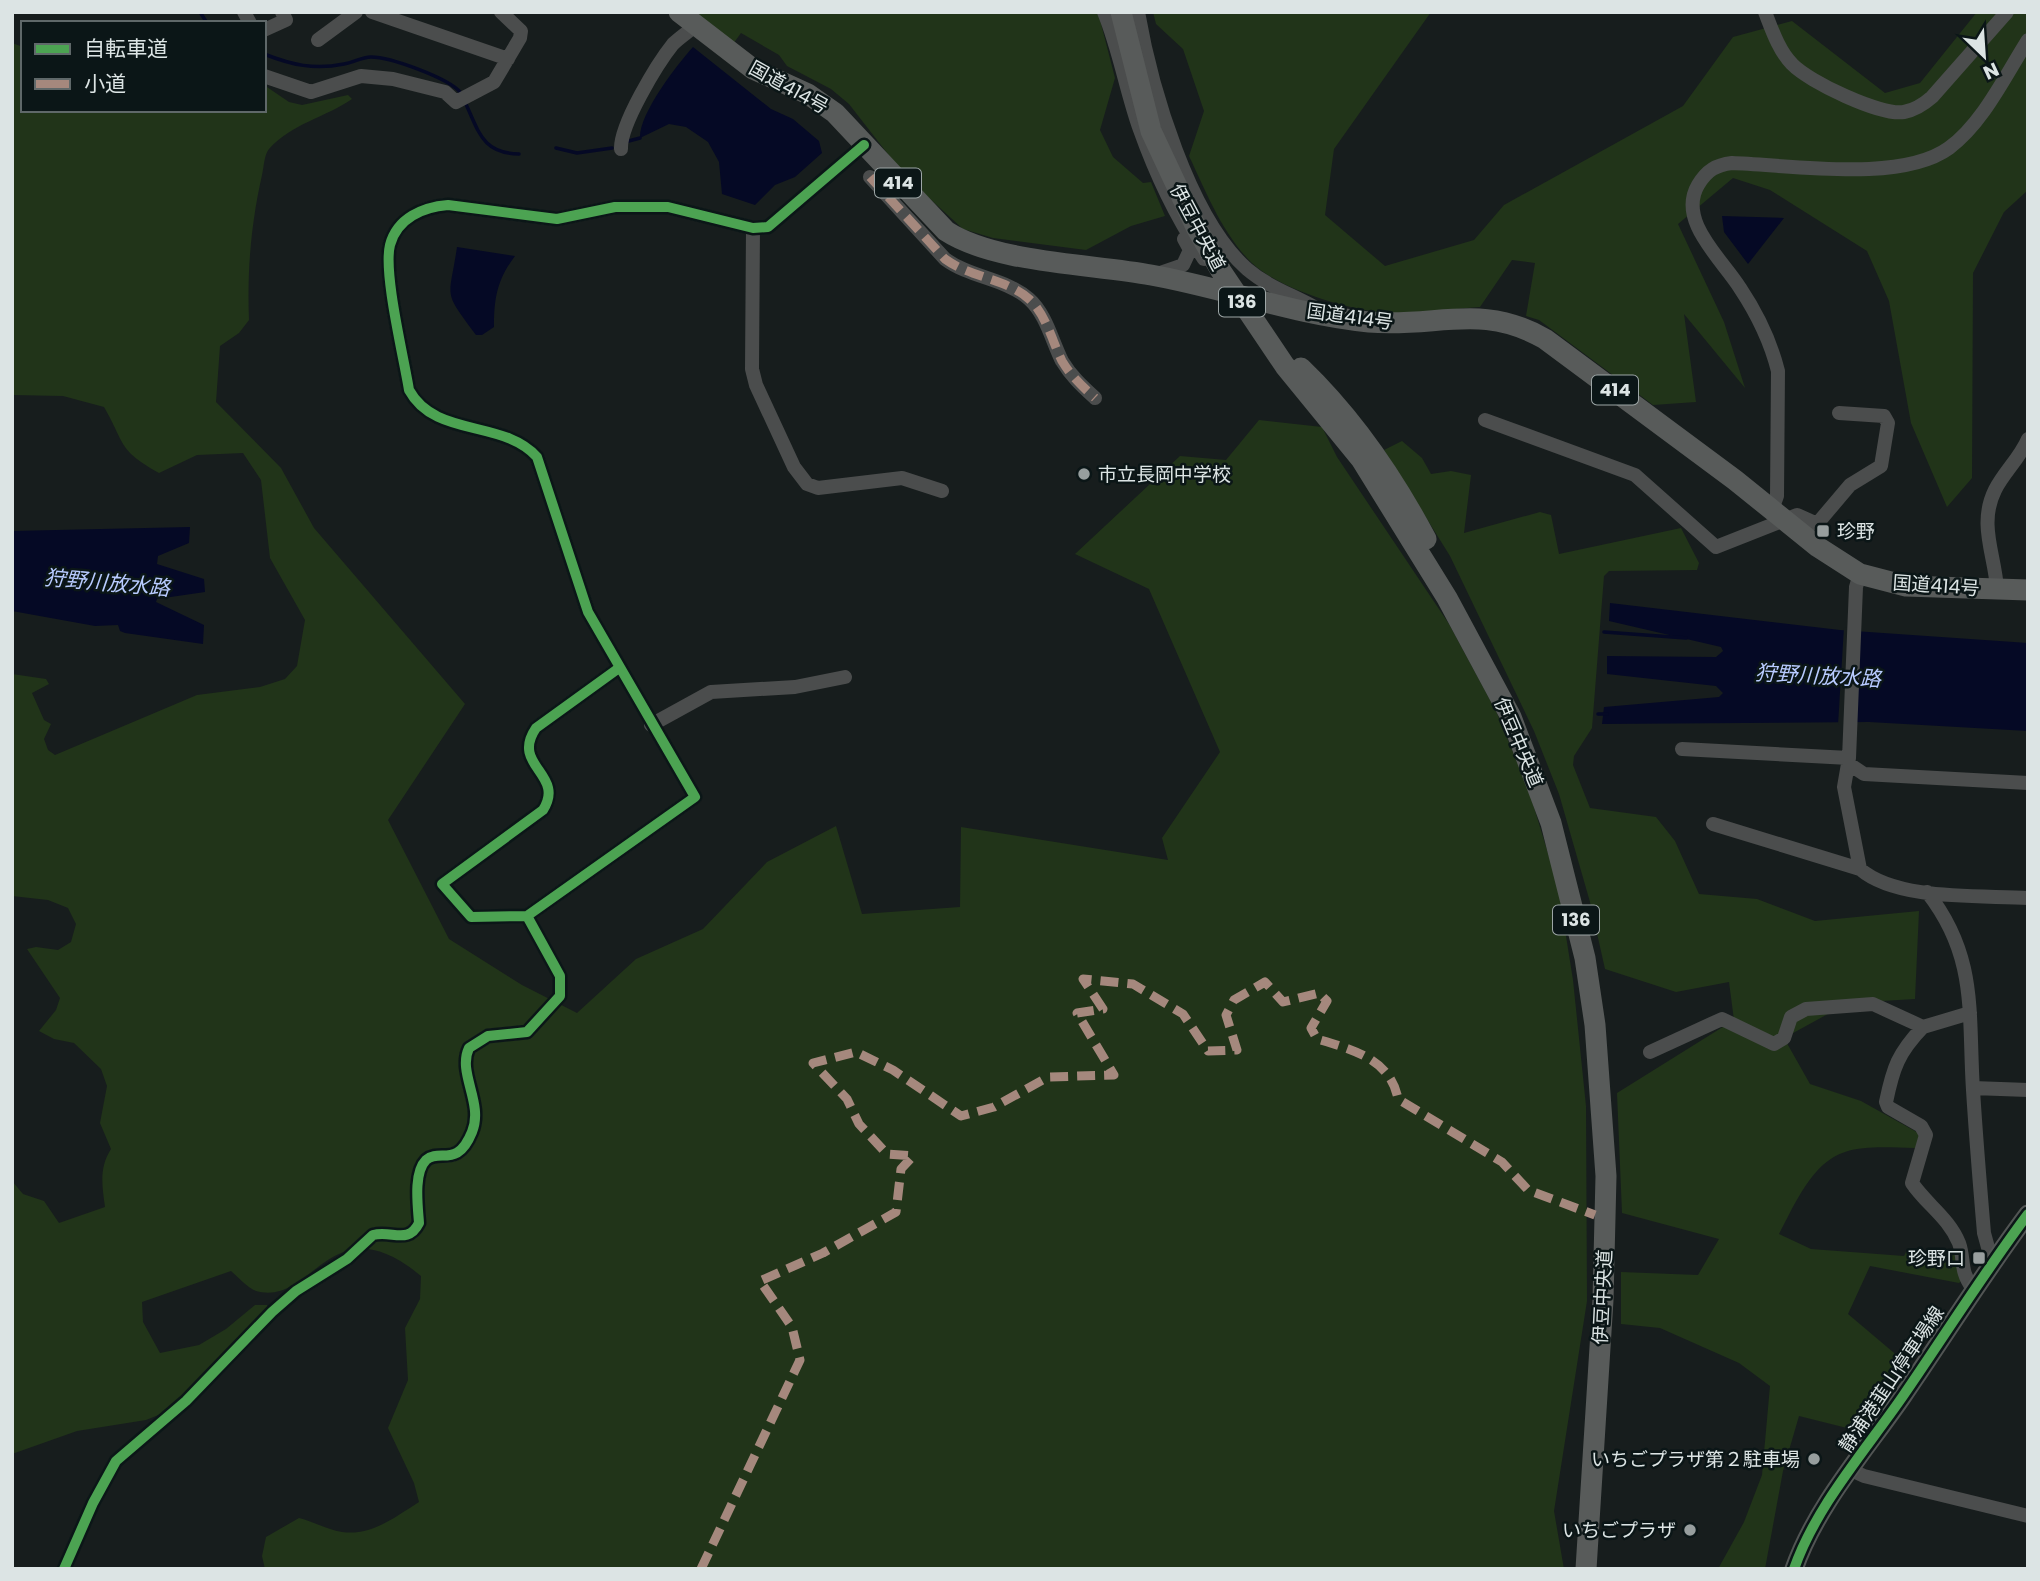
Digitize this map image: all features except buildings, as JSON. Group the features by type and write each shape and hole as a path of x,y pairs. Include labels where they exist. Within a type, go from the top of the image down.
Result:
{"highway":[{"path":"1113,12 1118,46"},
{"name":"伊豆中央道","path":"1121,12 1151,131 1186,203 1255,312 1373,477 1517,715 1544,780 1585,932 1602,1033 1613,1158 1596,1569"},
{"name":"伊豆中央道","path":"1127,12 1149,106 1186,203"},
{"name":"国道414号","path":"687,19 753,69 808,94 835,113 946,231 967,244 997,253 1152,275 1330,317 1400,323 1492,318 1523,326 1545,339 1779,514 1818,547 1860,574 1906,586 2028,590"},
{"path":"1227,291 1272,350 1298,400 1467,629"},
{"path":"1248,296 1290,356 1335,402 1388,470 1459,597 1467,629"},
{"path":"1268,327 1276,318 1296,308"},
{"name":"伊豆中央道","path":"1467,629 1511,717 1551,823 1585,958 1595,1025 1606,1176 1605,1248 1586,1569"}],"main road":[{"name":"静浦港韮山停車場線","path":"1794,1568 1810,1534 1851,1470 1973,1289 2028,1214"}],"street":[{"path":"266,29 286,20 282,12"},
{"path":"318,40 356,12"},
{"path":"372,12 405,18 508,59"},
{"path":"266,77 311,92 362,76 393,79 445,92 456,102 494,82 522,31 501,12"},
{"path":"1104,12 1118,46 1140,130 1186,203 1227,291"},
{"path":"1138,12 1186,203 1189,254 1177,269 1152,275"},
{"path":"1765,12 1792,64 1805,75 1884,112 1905,112 1920,107 2007,12"},
{"path":"621,149 621,136 687,19"},
{"path":"1779,514 1778,371 1774,356 1741,290 1697,226 1692,208 1694,192 1703,177 1716,165 1732,163 1881,169 1928,160 1950,148 1970,128 2028,40"},
{"path":"619,668 536,728 531,735 530,760 550,788 550,796 543,810 442,884 471,917 527,916 695,797 588,612 537,457 517,441 437,417 416,402 410,390 390,276 390,245 398,229 410,216 430,207 448,205 557,219 615,207 668,207 753,228 777,222 864,145"},
{"path":"870,177 945,259 959,269 1004,284 1027,298 1047,326 1073,378 1095,398"},
{"path":"1186,203 1208,224 1248,296"},
{"path":"1186,203 1217,232 1244,266 1259,278 1330,317"},
{"path":"753,228 752,369 756,385 801,479 818,488 902,478 942,491"},
{"path":"1485,420 1635,475 1716,547 1779,514 1797,515 1816,524 1850,485 1881,466 1888,423 1884,416 1839,413"},
{"path":"1997,589 1996,567 1986,536 1987,516 1995,491 2021,454 2028,439"},
{"path":"1860,574 1856,600 1849,757 1844,787 1860,869"},
{"path":"651,725 711,692 773,689 845,677"},
{"path":"1682,749 1849,757 1864,774 2028,783"},
{"path":"1713,824 1860,869 1877,881 1927,892 2028,898"},
{"path":"1927,892 1946,917 1956,937 1969,989 1984,1233 1992,1262"},
{"path":"64,1569 93,1503 116,1461 186,1401 245,1338 296,1291 347,1259 373,1235 406,1236 416,1229 419,1223 419,1178 423,1164 431,1157 453,1156 460,1151 473,1130 476,1105 466,1060 470,1048 488,1036 527,1032 559,996 560,976 527,916"},
{"path":"1650,1052 1722,1019 1774,1044 1784,1038 1791,1017 1806,1009 1873,1004 1923,1027"},
{"path":"1970,1013 1923,1027 1904,1046 1893,1068 1886,1102 1888,1107 1921,1126 1926,1135 1912,1183 1948,1224 1960,1245 1960,1264 1973,1289"},
{"path":"1973,1088 2028,1090"},
{"path":"1851,1470 1864,1476 2028,1516"}],"green space":[{"path":"692,12 1098,12 1115,78 1100,130 1113,157 1143,183 1151,182 1165,216 1131,226 1086,250 993,238 963,229 905,176 849,104 831,89 787,66 779,55 741,33 733,44"},
{"path":"1153,12 1431,12 1334,149 1325,215 1385,266 1474,240 1504,205 1683,106 1733,37 1792,21 1885,93 1920,83 1977,12 2028,12 2028,190 2004,212 1973,273 1972,478 1947,507 1911,423 1889,301 1867,251 1770,190 1733,178 1678,224 1724,322 1745,388 1684,314 1696,402 1653,405 1539,320 1526,316 1535,263 1512,260 1480,307 1423,312 1389,313 1354,308 1313,296 1275,279 1259,269 1237,246 1214,209 1189,156 1204,111 1183,49 1156,24"},
{"path":"12,43 21,46 21,112 266,112 266,86 289,102 302,105 348,95 352,99 288,133 267,152 258,193 249,265 249,320 239,333 220,346 216,402 281,468 314,528 465,704 388,820 449,939 522,985 577,1013 636,959 703,929 767,862 836,826 862,914 960,907 961,827 1168,860 1162,838 1220,752 1149,589 1075,554 1180,456 1226,460 1259,420 1322,427 1337,457 1449,624 1496,711 1529,791 1558,886 1573,980 1586,1106 1587,1301 1554,1511 1564,1569 265,1569 262,1556 266,1537 299,1518 337,1531 363,1531 383,1524 419,1502 414,1483 388,1428 408,1380 405,1328 420,1299 421,1276 390,1256 365,1249 344,1252 326,1261 293,1285 276,1292 256,1291 231,1271 142,1302 143,1322 160,1353 199,1345 226,1329 255,1305 267,1305 269,1309 166,1412 146,1420 77,1431 12,1454 12,1181 23,1194 44,1201 59,1223 105,1207 103,1170 111,1149 100,1123 107,1086 101,1069 74,1043 54,1039 39,1031 56,1010 60,998 27,949 36,947 58,950 71,942 76,924 68,908 48,900 12,896 12,674 46,679 49,684 32,693 44,720 51,724 44,739 48,750 55,755 197,695 260,687 285,679 297,666 305,620 270,558 261,480 243,453 197,455 159,473 129,452 104,407 63,396 12,395"},
{"path":"1402,441 1422,458 1431,474 1451,471 1471,475 1464,533 1540,512 1551,515 1559,554 1681,528 1699,563 1697,570 1609,571 1604,576 1592,728 1574,756 1573,765 1590,808 1656,817 1675,841 1699,894 1757,899 1815,921 1919,911 1915,999 1848,1003 1784,1038 1810,1084 1861,1101 1922,1135 1915,1148 1862,1148 1833,1157 1805,1186 1779,1234 1811,1249 1904,1256 1908,1248 1944,1260 1954,1248 1962,1280 1959,1283 1870,1266 1848,1314 1906,1363 1859,1431 1799,1416 1783,1471 1765,1569 1718,1569 1744,1522 1762,1475 1770,1386 1739,1363 1660,1328 1621,1324 1621,1272 1698,1275 1719,1239 1622,1213 1617,1093 1734,1020 1729,982 1676,992 1605,969 1590,902 1559,794 1534,731 1450,556 1384,450"}],"water":[{"path":"693,47 771,109 793,119 819,141 822,153 795,177 775,185 755,205 722,194 719,162 708,142 686,127 669,124 640,138 645,116 668,78"},
{"path":"1722,216 1784,218 1748,264 1724,232"},
{"path":"457,247 515,256 504,273 498,290 494,327 482,335 476,335 451,294"},
{"name":"狩野川放水路","path":"190,527 189,543 158,556 157,564 204,579 205,592 157,599 156,602 204,625 203,644 125,633 120,631 118,625 95,626 12,611 12,531"},
{"name":"狩野川放水路","path":"1610,603 1840,630 2028,643 2028,731 1869,722 1602,724 1604,707 1719,697 1723,693 1716,686 1607,674 1607,656 1716,657 1723,651 1721,647 1609,621"}],"pier":[{"path":"1844,627 1860,628 1854,725 1838,725"}],"waterway":[{"path":"200,12 206,21"},
{"path":"266,55 294,64 313,66 333,66 367,57 380,58 432,75 461,93"},
{"path":"464,100 478,130 489,145 496,150 519,154"},
{"path":"625,142 640,138"},
{"path":"556,148 577,153 612,148"},
{"path":"1604,632 1686,638"},
{"path":"1598,714 1607,714"}],"marked path":[{"path":"870,177 945,259 1020,292 1029,299 1044,320 1065,366 1095,398"},
{"path":"701,1569 800,1360 792,1327 760,1281 823,1253 896,1212 901,1169 913,1156 887,1154 859,1124 847,1099 813,1063 856,1052 893,1070 961,1116 994,1107 1048,1077 1114,1075 1077,1013 1103,1009 1083,979 1133,984 1183,1014 1208,1051 1237,1050 1226,1015 1234,1000 1265,982 1283,1002 1319,993 1327,1001 1311,1028 1317,1039 1356,1052 1378,1065 1394,1085 1398,1099 1502,1162 1528,1190 1595,1215"}],"cycle path":[{"path":"619,668 536,728 530,741 529,752 548,787 548,798 543,810 442,884 471,917 527,916 695,797 588,612 537,457 523,445 506,437 435,415 421,405 409,390 389,275 393,236 412,216 429,208 448,205 557,219 615,207 668,207 753,228 768,227 864,145"},
{"path":"64,1569 93,1503 116,1461 186,1401 272,1312 296,1291 347,1259 373,1235 405,1235 415,1230 419,1223 417,1190 422,1166 431,1157 455,1154 472,1132 475,1110 466,1068 469,1048 488,1036 527,1032 560,996 560,976 527,916"},
{"path":"1794,1569 1803,1546 1828,1501 2028,1214"}],"place":[{"name":"市立長岡中学校","path":"1084,474"},
{"name":"珍野","path":"1823,531"},
{"name":"珍野口","path":"1979,1258"},
{"name":"いちごプラザ第２駐車場","path":"1814,1459"},
{"name":"いちごプラザ","path":"1690,1530"}]}
